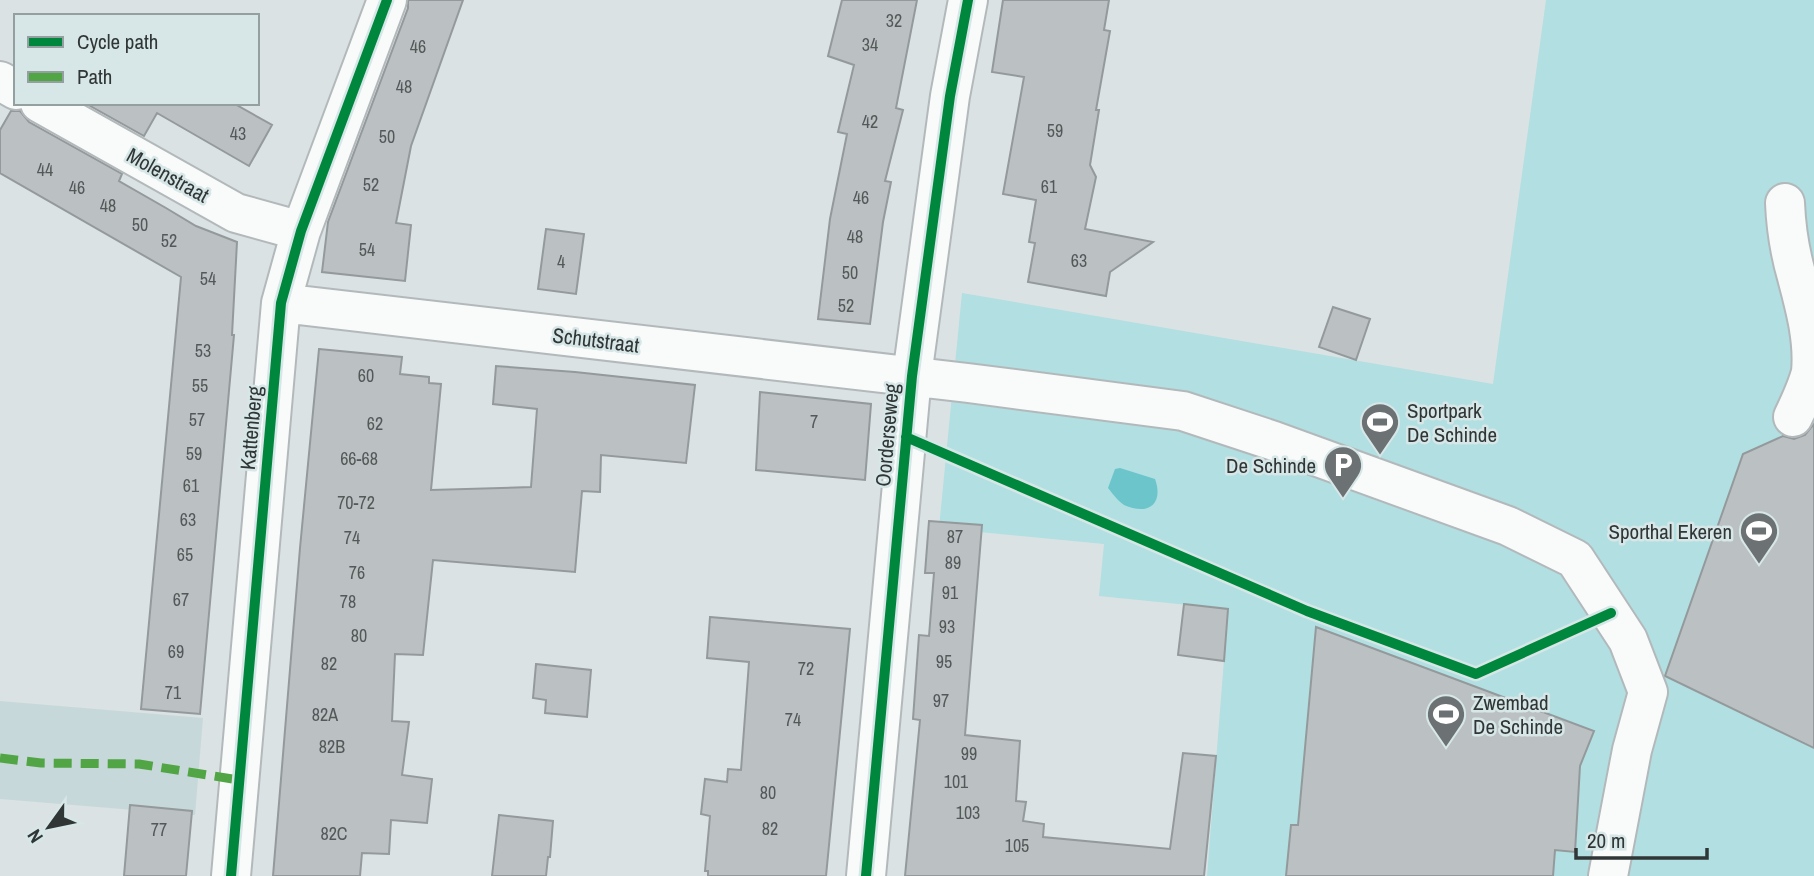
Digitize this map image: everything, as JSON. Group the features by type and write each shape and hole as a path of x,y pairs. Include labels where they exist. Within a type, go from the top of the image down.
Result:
{"street":[{"name":"Kattenberg","path":"231,876 281,303 301,231 387,0"},
{"name":"Oorderseweg","path":"866,876 912,376 950,96 968,0"},
{"name":"Molenstraat","path":"44,105 236,213 301,231"},
{"path":"1785,203 1796,275 1813,343 1812,369 1806,390 1793,416"},
{"name":"Schutstraat","path":"281,303 912,376 1183,411 1508,526 1575,559 1628,640 1648,692 1632,750 1608,876"}],"shaded area":[{"name":"Sportpark De Schinde","path":"1546,0 1814,0 1814,876 1207,876 1228,609 1099,596 1104,544 939,528 962,293 1493,384"},
{"path":"0,701 203,718 195,815 0,799"}],"water":[{"path":"1120,468 1155,479 1157,495 1152,505 1147,508 1133,508 1124,505 1114,495 1108,488 1115,469"}],"building":[{"path":"408,0 463,0 411,146 396,223 411,225 405,281 322,272 328,222 408,8"},
{"path":"842,0 917,0 896,108 903,110 885,181 891,182 870,324 818,319 830,219 847,134 838,132 854,65 828,56"},
{"path":"1003,0 1109,0 1104,30 1110,31 1096,110 1099,110 1090,165 1096,177 1085,229 1153,242 1110,272 1106,296 1028,282 1035,243 1029,242 1036,200 1003,194 1024,77 992,72"},
{"path":"89,105 237,105 272,125 249,166 157,113 144,136"},
{"path":"11,111 20,111 29,122 122,174 119,181 196,226 237,242 234,335 200,714 141,709 181,277 0,173 0,130"},
{"path":"546,229 584,234 576,294 538,289"},
{"path":"1333,307 1370,319 1356,360 1319,347"},
{"path":"319,349 402,357 400,374 429,377 429,383 441,384 431,490 531,487 537,409 493,404 496,366 695,385 686,463 601,455 600,492 582,491 575,572 433,560 423,655 395,654 392,721 409,722 402,775 432,779 427,823 391,820 389,854 362,853 360,876 273,876 300,548"},
{"path":"760,392 871,404 865,480 756,470"},
{"name":"Sporthal Ekeren","path":"1814,424 1814,748 1665,676 1743,454 1783,436 1794,439 1805,435"},
{"path":"929,521 982,525 965,735 1020,741 1016,801 1026,802 1023,821 1044,824 1043,837 1170,849 1183,753 1216,756 1204,876 905,876 920,720 913,719 919,635 929,636 934,573 925,573"},
{"path":"1184,604 1228,609 1224,661 1178,655"},
{"path":"710,617 850,629 826,876 708,876 708,871 705,871 710,816 701,814 705,779 727,782 728,769 741,770 749,662 707,658"},
{"name":"Zwembad De Schinde","path":"1316,627 1594,731 1580,766 1575,852 1555,850 1553,876 1286,876 1291,825 1298,825"},
{"path":"536,664 591,670 587,717 545,713 546,700 533,698"},
{"path":"130,805 192,811 186,876 124,876"},
{"path":"499,815 553,821 546,876 492,876"}],"marked path":[{"path":"0,758 41,763 139,764 239,780"}],"cycle path":[{"path":"231,876 281,303 301,231 387,0"},
{"path":"866,876 912,376 950,96 968,0"},
{"path":"906,437 1307,611 1476,674 1611,613"}],"place":[{"name":"Sportpark De Schinde","path":"1380,456"},
{"name":"De Schinde","path":"1343,499"},
{"name":"Sporthal Ekeren","path":"1759,565"},
{"name":"Zwembad De Schinde","path":"1446,748"}]}
